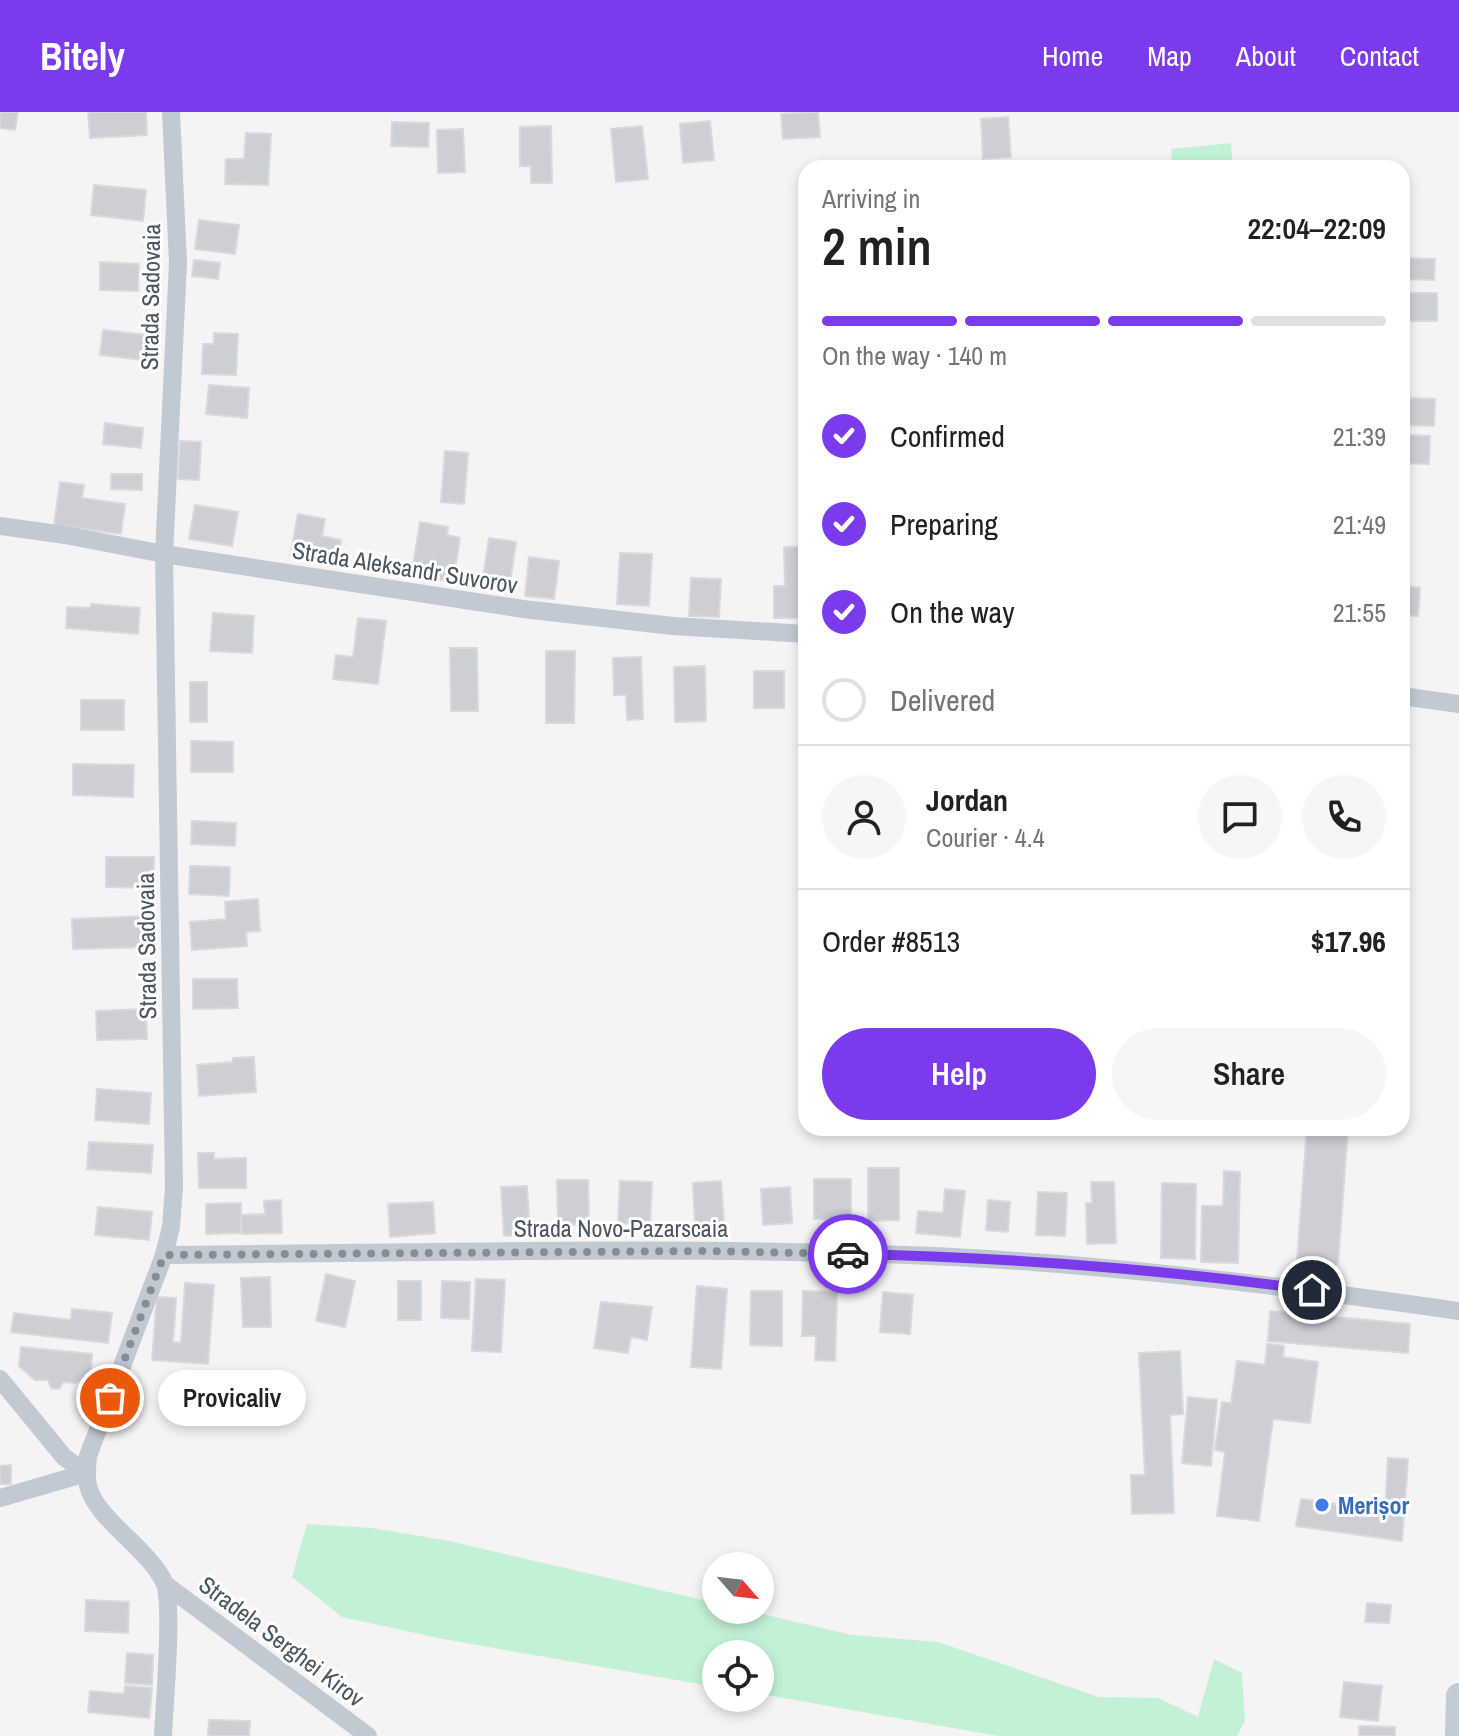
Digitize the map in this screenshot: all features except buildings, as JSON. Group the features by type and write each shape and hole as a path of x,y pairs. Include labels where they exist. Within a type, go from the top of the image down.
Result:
{"street":[{"name":"Strada Sadovaia","path":"86,1473 88,1456 164,1255 171,1227 174,1187 164,554 178,263 171,112"},
{"name":"Strada Aleksandr Suvorov","path":"0,526 523,609 673,626 798,634"},
{"path":"1410,697 1459,704"},
{"name":"Strada Novo-Pazarscaia","path":"164,1255 707,1251 909,1255 1252,1282 1459,1311"},
{"path":"0,1379 64,1457 86,1473 89,1490 100,1507 152,1562 166,1585 163,1736"},
{"path":"0,1498 86,1473"},
{"name":"Stradela Serghei Kirov","path":"166,1585 368,1736"},
{"path":"1458,1736 1459,1696"}],"green space":[{"path":"1231,143 1232,160 1172,160 1171,149"},
{"path":"307,1524 372,1528 449,1541 702,1600 702,1624 774,1624 774,1617 852,1635 938,1642 1099,1697 1158,1698 1198,1717 1214,1659 1242,1673 1245,1721 1237,1736 998,1736 774,1696 774,1640 702,1640 702,1685 443,1639 342,1617 292,1577"}],"way so far":[{"path":"110,1398 164,1255 707,1251 848,1254"}],"place":[{"name":"Provicaliv","path":"110,1398"},
{"name":"Merișor","path":"1322,1505"}],"route":[{"path":"848,1254 909,1255 1092,1268 1312,1290"}]}
